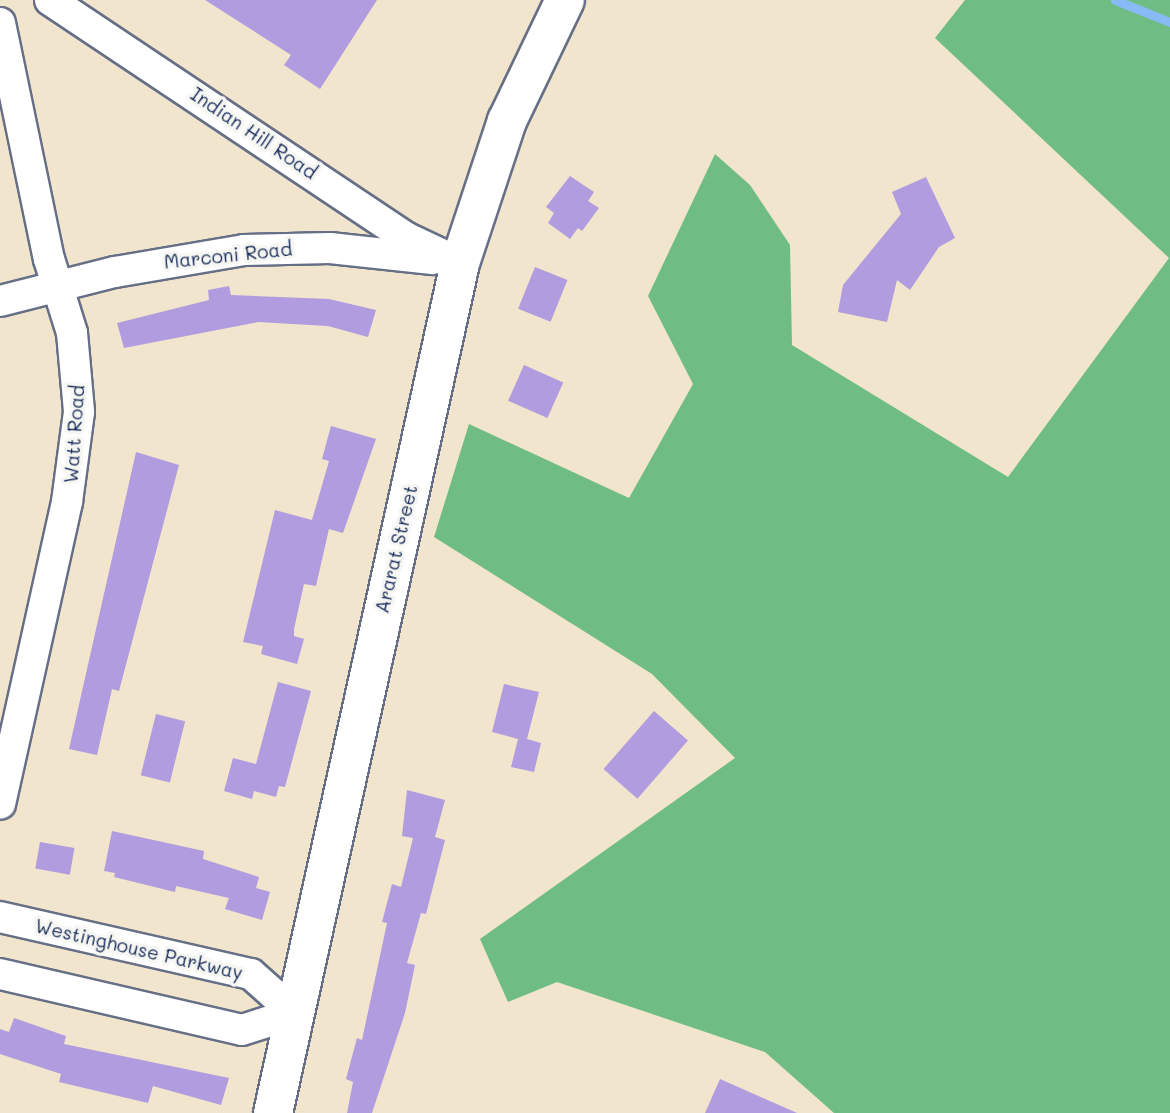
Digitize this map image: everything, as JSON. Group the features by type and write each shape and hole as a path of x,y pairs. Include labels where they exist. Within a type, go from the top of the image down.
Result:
{"main road":[{"name":"Ararat Street","path":"272,1113 460,263 508,121 565,0"}],"street":[{"name":"Indian Hill Road","path":"50,0 405,237 460,263"},
{"name":"Watt Road","path":"0,23 58,287 77,359 77,442 0,804"},
{"name":"Marconi Road","path":"0,301 166,261 284,247 460,263"},
{"name":"Westinghouse Parkway","path":"0,917 251,974 295,1013"},
{"path":"0,974 242,1030 295,1013"}],"green space":[{"path":"965,0 1170,0 1170,1113 834,1113 765,1052 557,982 508,1002 480,939 735,758 652,674 434,537 469,424 629,498 693,384 648,296 715,154 750,185 790,245 792,345 1008,477 1169,258 935,38"}],"building":[{"path":"205,0 377,0 320,89 284,65 291,55"},
{"path":"570,176 594,192 588,201 599,208 582,231 578,228 570,239 548,223 554,213 546,207"},
{"path":"926,177 955,238 939,247 910,290 897,280 887,322 838,312 843,285 901,214 892,192"},
{"path":"535,267 567,280 551,322 518,309"},
{"path":"229,286 231,295 329,299 376,310 368,337 328,326 258,322 124,348 117,323 209,300 208,290"},
{"path":"524,365 563,382 547,418 508,401"},
{"path":"331,426 376,439 343,533 329,529 316,586 304,584 294,629 294,636 304,639 297,664 261,654 263,646 243,642 275,510 312,520 329,461 322,459"},
{"path":"136,452 179,465 119,691 112,689 97,755 69,749"},
{"path":"278,682 311,691 285,787 279,786 276,797 254,791 252,799 224,791 233,758 256,764"},
{"path":"504,684 539,692 527,739 541,743 534,772 511,767 518,739 492,732"},
{"path":"654,711 688,741 637,799 603,769"},
{"path":"156,714 185,721 170,782 141,775"},
{"path":"407,790 445,800 435,837 445,840 426,914 421,913 407,963 415,965 405,1013 372,1113 347,1113 353,1082 346,1079 357,1038 362,1040 387,923 382,922 392,884 401,887 413,838 402,836"},
{"path":"112,831 204,851 203,859 259,877 256,888 270,892 262,920 225,909 229,898 176,886 175,892 114,877 115,873 104,871"},
{"path":"40,842 74,848 70,875 35,869"},
{"path":"14,1018 66,1036 64,1044 229,1078 221,1105 153,1086 148,1103 59,1082 61,1074 0,1054 0,1029 9,1032"},
{"path":"720,1079 797,1113 705,1113"}],"waterway":[{"path":"1115,0 1170,22"}]}
